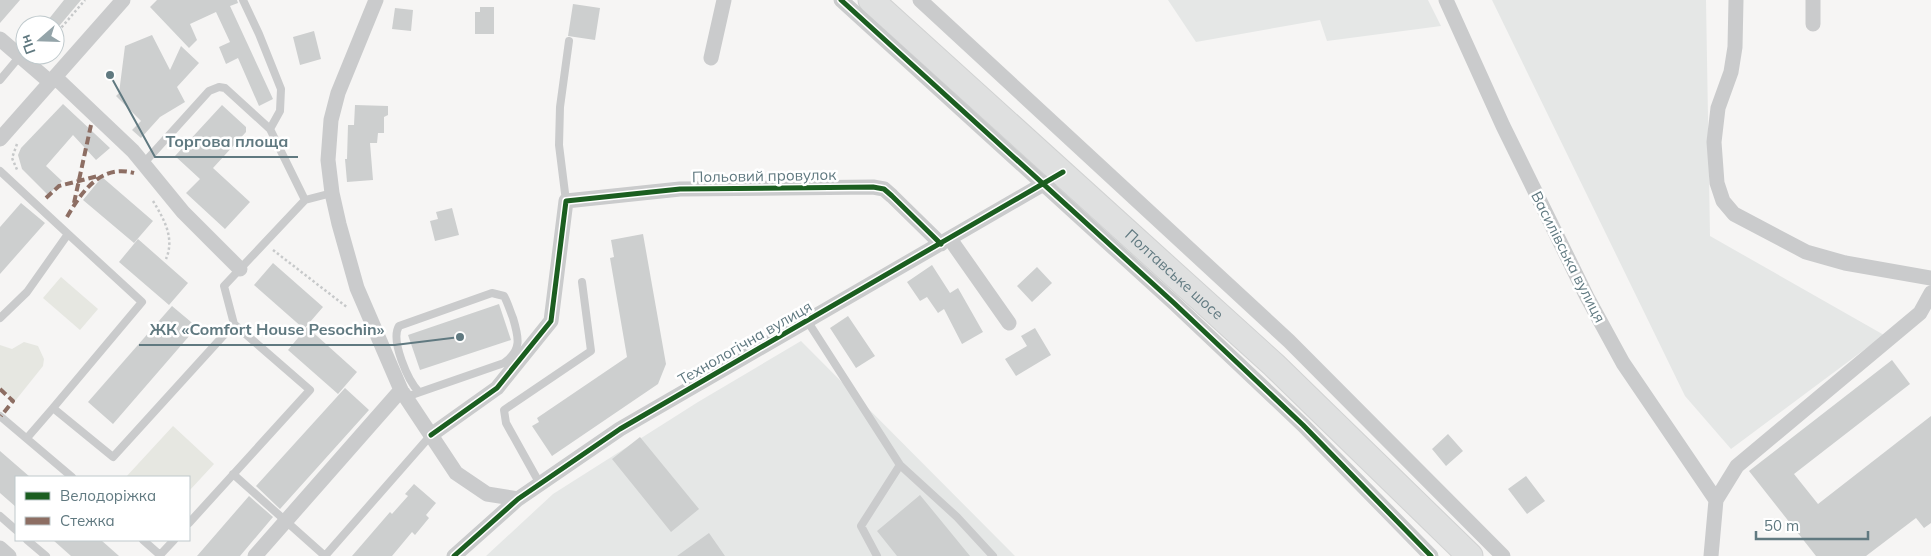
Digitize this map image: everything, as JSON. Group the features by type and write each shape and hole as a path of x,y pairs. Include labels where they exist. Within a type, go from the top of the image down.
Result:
{"highway":[{"name":"Полтавське шосе","path":"872,0 1053,178 1274,365 1470,556"}],"street":[{"path":"0,139 123,0"},
{"path":"376,0 338,93 331,120 328,160 332,193 357,288 409,393 431,434 456,473 487,494 518,499"},
{"path":"711,58 724,0"},
{"path":"841,0 934,82 1053,178 1174,303 1303,425 1431,556"},
{"path":"920,0 1289,341 1503,556"},
{"name":"Василівська вулиця","path":"1446,0 1503,126 1587,298 1634,380 1716,500"},
{"path":"1736,0 1735,47 1731,72 1718,108 1714,142 1717,183 1723,201 1734,214 1806,252 1845,263 1931,278"},
{"path":"1813,0 1813,24"},
{"path":"0,39 15,52"},
{"path":"32,65 53,80 133,151 183,212 240,269"},
{"name":"Технологічна вулиця","path":"454,556 518,499 620,429 808,322 1053,178"},
{"name":"Польовий провулок","path":"566,201 680,189 873,186 884,189 946,241 1009,323"},
{"path":"431,434 497,388 551,321 566,201"},
{"path":"1711,556 1716,500 1737,466 1920,313 1931,293"},
{"path":"255,556 285,521 409,393"},
{"path":"0,548 9,556"}],"lane":[{"path":"243,0 260,34 281,89 280,111 270,129"},
{"path":"566,201 559,145 560,107 569,41"},
{"path":"0,80 15,62"},
{"path":"143,164 208,91 214,88 225,88 270,129 305,200"},
{"path":"0,171 142,302 27,438"},
{"path":"190,522 310,390 234,324 224,286 305,200 332,193"},
{"path":"0,318 27,292 68,234"},
{"path":"540,484 506,423 504,410 591,352 582,282"},
{"path":"492,293 504,296 518,336 517,348 513,356 504,363 409,393 409,380 395,338 399,326 492,293"},
{"path":"808,322 900,465 957,517 993,556"},
{"path":"53,408 113,456 234,324"},
{"path":"0,416 71,476"},
{"path":"233,474 325,556 431,434"},
{"path":"877,556 861,526 900,465"},
{"path":"0,516 15,529"},
{"path":"28,541 46,556"},
{"path":"144,541 160,555 173,541"}],"path":[{"path":"65,24 85,0"},
{"path":"18,142 12,158 20,174"},
{"path":"151,198 170,236 170,250 166,259"},
{"path":"264,243 351,310"}],"shaded area":[{"path":"1168,0 1428,0 1441,26 1327,41 1320,20 1196,42"},
{"path":"1492,0 1706,0 1710,236 1884,335 1731,449 1685,396"},
{"path":"61,277 98,309 80,330 43,298"},
{"path":"801,341 1015,556 486,556 553,494 698,402"},
{"path":"24,342 38,346 44,359 43,366 15,401 0,388 0,345 12,349"},
{"path":"173,426 214,464 190,490 190,476 127,476"}],"building":[{"path":"0,0 20,0 0,23"},
{"path":"64,0 81,0 65,19 65,15 52,15"},
{"path":"157,0 237,0 238,3 230,6 273,99 259,106 238,58 226,64 219,47 230,42 216,12 190,24 197,40 189,48 150,7"},
{"path":"573,4 600,8 595,40 568,36"},
{"path":"480,7 494,7 494,34 475,34 475,12 480,12"},
{"path":"395,8 413,10 411,31 392,29"},
{"path":"314,31 321,59 300,65 293,37"},
{"path":"152,35 170,70 181,46 199,63 177,87 185,102 160,117 141,138 132,130 141,121 116,96 119,93 125,46"},
{"path":"63,104 110,148 96,160 73,135 46,166 62,181 48,195 22,169 18,155 21,148"},
{"path":"222,105 246,127 246,132 213,168 250,202 225,229 186,193 200,179 175,156"},
{"path":"355,105 388,106 388,115 384,117 384,133 378,133 377,143 370,143 373,180 347,182 345,159 347,159 348,125 354,125"},
{"path":"102,177 153,221 134,243 83,200"},
{"path":"21,203 45,223 0,274 0,227"},
{"path":"452,208 459,235 435,241 430,221 438,219 436,212"},
{"path":"643,234 666,364 658,384 552,456 532,426 539,422 537,418 627,357 610,258 614,257 611,240"},
{"path":"138,239 188,283 169,305 119,262"},
{"path":"273,263 323,307 304,329 254,285"},
{"path":"932,265 950,293 958,288 983,332 962,344 944,309 938,313 927,297 920,301 907,282"},
{"path":"1037,267 1052,283 1032,302 1017,286"},
{"path":"499,304 511,340 420,370 408,335"},
{"path":"172,306 197,327 113,424 88,402"},
{"path":"848,316 875,356 856,368 830,328"},
{"path":"307,327 357,372 338,394 288,350"},
{"path":"1035,328 1051,355 1016,376 1005,359 1027,346 1021,336"},
{"path":"1892,360 1910,384 1794,474 1818,504 1931,416 1931,523 1924,528 1916,518 1866,556 1816,556 1749,471"},
{"path":"345,388 369,410 280,509 256,486"},
{"path":"1448,434 1463,451 1446,466 1432,449"},
{"path":"640,437 699,509 671,532 612,459"},
{"path":"0,451 29,476 15,476 15,506 0,493"},
{"path":"1526,476 1545,501 1527,514 1508,489"},
{"path":"414,484 436,503 426,515 429,518 415,535 412,532 392,556 352,556 390,512 392,514 408,496 405,494"},
{"path":"920,495 970,556 897,556 877,531"},
{"path":"249,496 273,517 240,556 197,556"},
{"path":"709,533 725,556 677,556"},
{"path":"54,541 102,541 119,556 71,556"}],"marked path":[{"path":"74,203 91,125"},
{"path":"67,217 86,189 102,176 122,171 134,173"},
{"path":"46,198 59,186 98,176"},
{"path":"0,389 13,401 1,416"}],"cycle path":[{"path":"841,0 1174,303 1303,425 1431,556"},
{"path":"454,556 518,499 620,429 1063,172"},
{"path":"431,435 497,388 551,321 566,201 680,189 873,187 884,189 941,244"}],"place":[{"name":"Торгова площа","path":"110,75"},
{"name":"ЖК «Comfort House Pesochin»","path":"460,337"}]}
